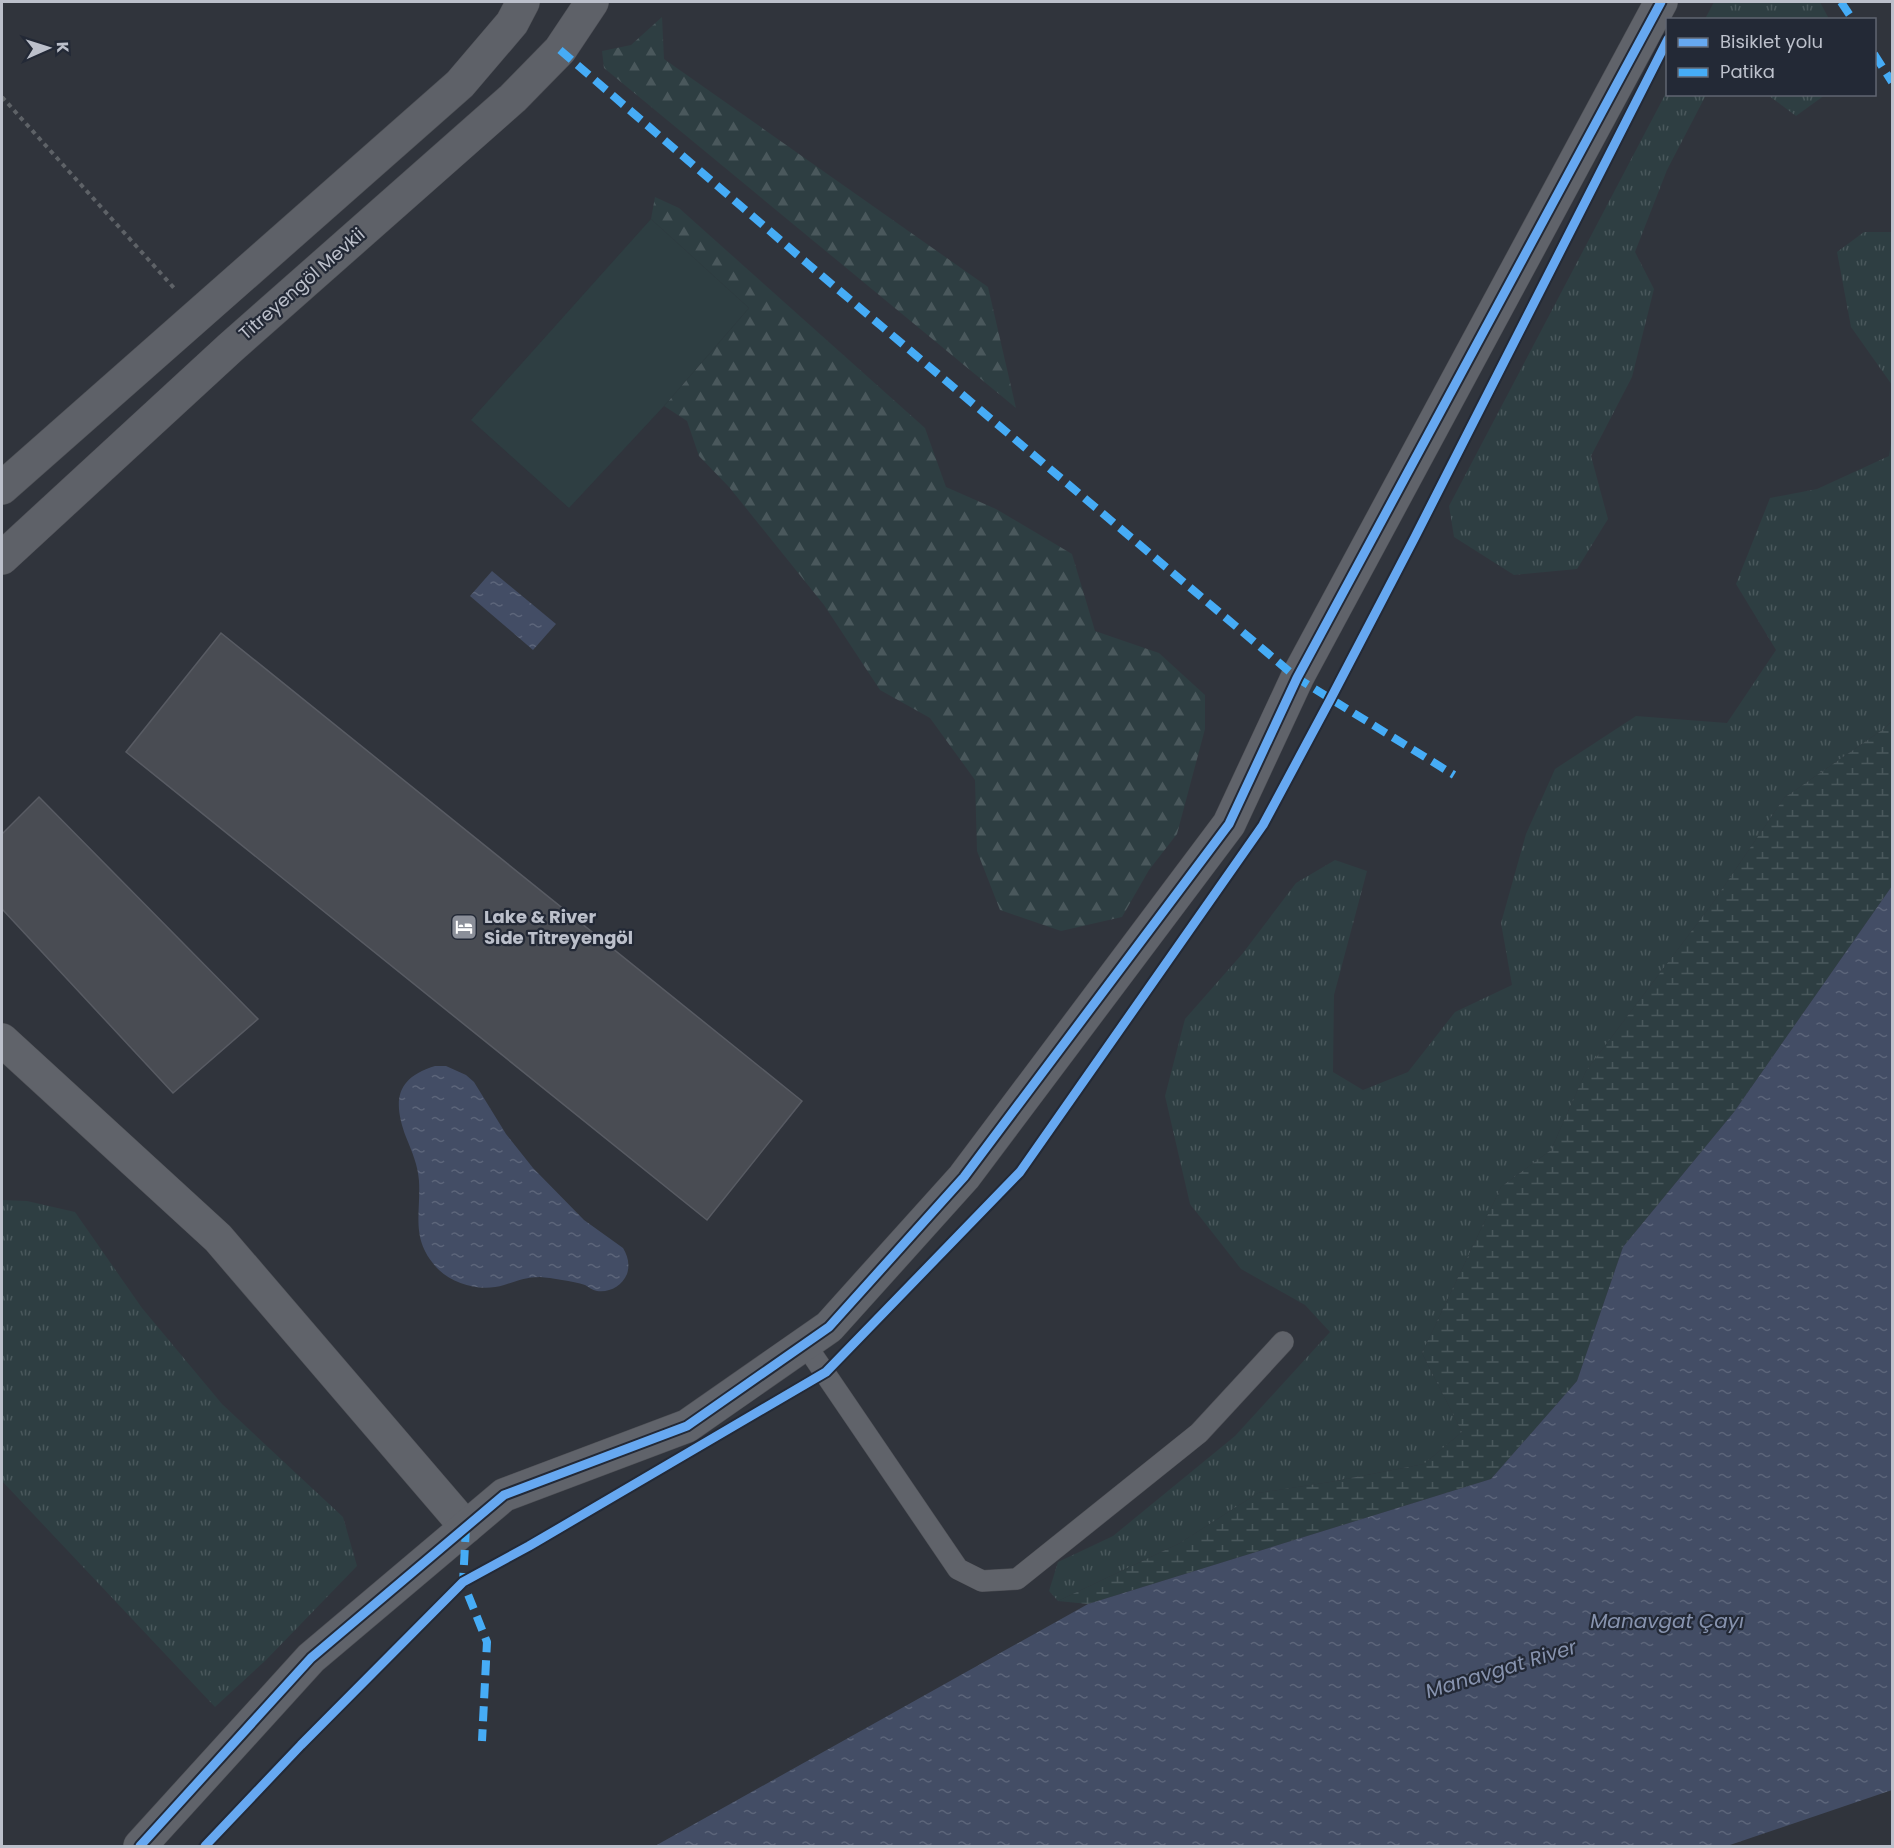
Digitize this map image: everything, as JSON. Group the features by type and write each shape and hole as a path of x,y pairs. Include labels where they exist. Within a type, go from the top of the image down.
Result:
{"street":[{"path":"2,488 460,84 512,23 523,2"},
{"name":"Titreyengöl Mevkii","path":"2,558 230,348 513,98 560,50 592,2"},
{"path":"140,1846 311,1658 504,1495 687,1426 830,1328 964,1177 1229,824 1297,678 1661,2"},
{"path":"2,1040 218,1238 466,1527"}],"lane":[{"path":"806,1344 958,1569 982,1581 1017,1579 1199,1433 1283,1342"}],"path":[{"path":"2,97 199,315"}],"green space":[{"path":"1714,2 1820,2 1828,18 1706,18"},
{"path":"662,17 664,59 988,287 1016,408 604,68 602,51 631,45"},
{"path":"1666,93 1666,96 1705,96 1667,170 1635,252 1654,289 1632,377 1591,456 1608,519 1577,569 1514,575 1454,537 1449,506"},
{"path":"1769,96 1824,96 1796,116"},
{"path":"655,197 679,208 925,428 946,487 996,509 1072,554 1095,631 1159,653 1205,695 1205,729 1177,834 1149,870 1122,917 1061,931 1000,910 977,851 975,780 930,718 880,690 824,605 729,487 699,456 687,421 664,406 749,308 651,219"},
{"path":"651,219 749,308 664,406 569,508 471,420"},
{"path":"1864,232 1892,232 1892,385 1851,327 1837,252"},
{"path":"1892,437 1892,721 1784,798 1712,904 1586,1071 1551,1150 1501,1187 1422,1353 1462,1432 1424,1464 1258,1493 1180,1543 1058,1601 1049,1591 1058,1562 1113,1536 1235,1436 1330,1332 1305,1305 1241,1269 1190,1204 1165,1096 1185,1019 1243,953 1296,883 1335,860 1367,871 1334,995 1333,1072 1363,1090 1408,1072 1455,1012 1512,985 1501,923 1526,834 1555,769 1636,716 1727,723 1776,650 1736,584 1770,498 1817,489 1889,456"},
{"path":"1892,721 1892,886 1734,1112 1623,1247 1577,1381 1491,1479 1088,1604 1058,1601 1180,1543 1258,1493 1424,1464 1462,1432 1422,1353 1501,1187 1551,1150 1586,1071 1712,904 1784,798"},
{"path":"2,1200 27,1201 75,1212 142,1308 222,1404 343,1517 357,1566 266,1660 215,1707 2,1481"}],"water":[{"path":"492,571 556,624 533,650 470,596"},
{"name":"Manavgat Çayı","path":"1892,886 1892,1790 1727,1846 655,1846 1088,1604 1491,1479 1577,1381 1623,1247 1734,1112"},
{"path":"435,1066 446,1066 466,1075 474,1082 506,1134 533,1168 584,1220 623,1248 627,1257 627,1274 615,1288 597,1291 585,1285 540,1277 526,1278 495,1287 477,1287 459,1283 437,1268 423,1247 420,1236 418,1175 399,1113 399,1102 405,1085 412,1077"}],"building":[{"name":"Lake & River Side Titreyengöl","path":"221,633 802,1101 707,1220 126,752"},
{"path":"39,797 258,1019 173,1093 2,909 2,834"}],"marked path":[{"path":"1841,2 1852,18"},
{"path":"560,50 808,264 1297,678 1454,775"},
{"path":"1876,57 1892,82"},
{"path":"466,1527 463,1582 487,1642 482,1741"}],"cycle path":[{"path":"140,1846 311,1658 504,1495 687,1426 829,1327 964,1177 1229,824 1297,678 1661,2"},
{"path":"205,1846 301,1745 463,1582 529,1546 826,1372 1020,1172 1263,825 1415,537 1666,43"}],"place":[{"name":"Lake & River Side Titreyengöl","path":"464,927"}],"water label":[{"name":"Manavgat River","path":"1501,1669"}]}
